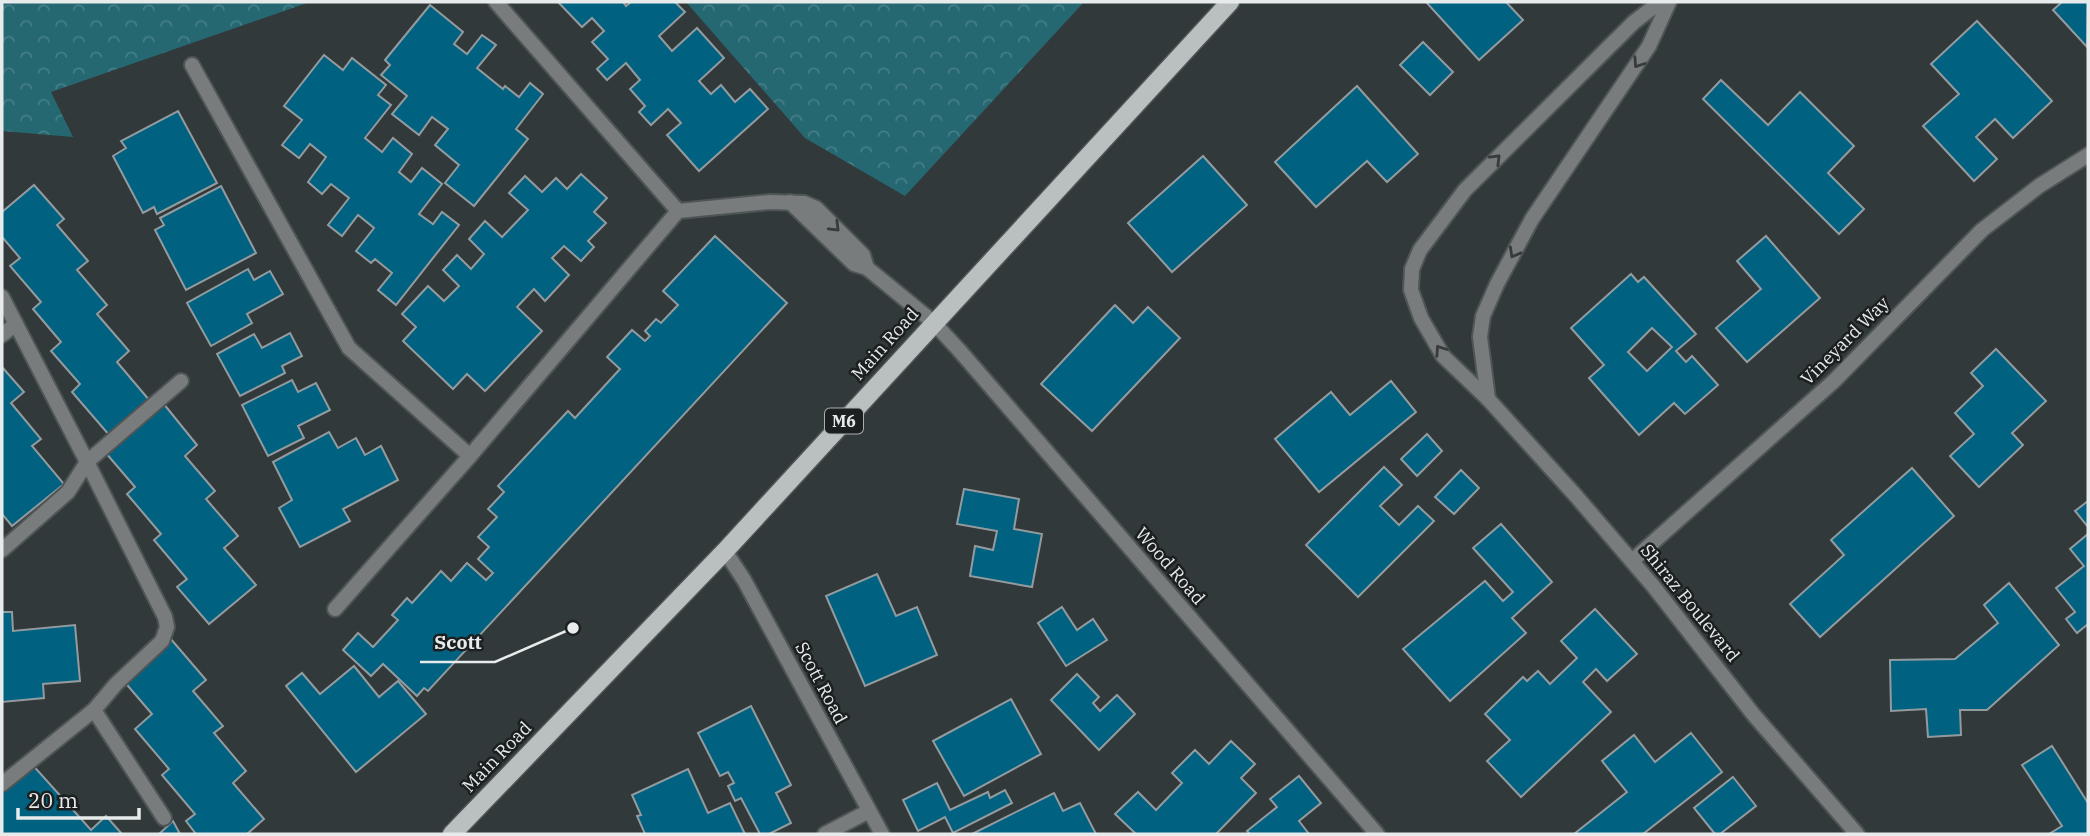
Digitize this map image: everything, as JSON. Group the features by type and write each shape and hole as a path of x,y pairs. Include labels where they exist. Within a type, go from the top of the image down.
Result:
{"main road":[{"name":"Main Road","path":"452,834 725,551 1230,2"}],"street":[{"path":"335,609 470,456 678,211 496,2"},
{"name":"Shiraz Boulevard","path":"1660,2 1634,22 1465,190 1420,250 1412,269 1411,290 1420,318 1443,356 1488,399 1632,561 1753,714 1857,834"},
{"path":"1488,399 1480,337 1483,316 1497,284 1532,219 1649,46 1669,2"},
{"path":"192,65 349,348 470,456"},
{"name":"Vineyard Way","path":"1632,561 1834,381 1982,230 2039,186 2088,155"},
{"name":"Wood Road","path":"678,211 790,202 854,264 867,268 933,322 1377,834"},
{"path":"2,297 167,622 167,632 162,641 116,684 94,710 2,784"},
{"path":"2,335 16,324"},
{"path":"2,550 68,492 87,463 181,381"},
{"name":"Scott Road","path":"725,551 744,580 882,834"},
{"path":"94,710 164,818"},
{"path":"825,834 869,811"}],"green space":[{"path":"2,2 310,2 51,92 73,137 2,131"},
{"path":"686,2 1084,2 905,196 805,138"}],"building":[{"path":"558,2 623,2 626,6 631,2 675,2 685,12 659,36 672,51 697,28 724,58 699,81 711,94 721,85 735,102 750,89 768,109 699,171 667,135 681,123 668,109 651,125 639,112 645,106 630,89 640,80 626,63 607,80 597,69 608,59 592,42 604,31 592,18 582,27"},
{"path":"1426,2 1506,2 1523,20 1479,60"},
{"path":"2062,2 2088,2 2087,47 2053,10"},
{"path":"430,5 463,32 454,44 467,54 482,35 496,45 477,68 503,89 505,86 519,97 530,83 543,94 516,129 528,139 474,206 445,183 459,165 435,145 448,129 432,117 419,135 392,114 407,96 381,75 390,65 385,60"},
{"path":"1977,21 2052,101 2013,138 1995,119 1976,137 1997,159 1974,181 1923,126 1959,94 1931,64"},
{"path":"1423,42 1453,72 1430,95 1400,65"},
{"path":"324,55 343,70 352,58 386,85 378,95 391,105 365,138 382,152 393,138 412,154 399,172 411,182 422,168 442,184 419,214 433,224 442,212 459,225 396,305 378,290 392,273 375,259 371,263 356,251 374,228 358,215 342,236 328,225 349,198 331,184 322,194 308,182 326,157 310,144 299,158 282,145 302,120 284,106"},
{"path":"1721,80 1768,125 1800,92 1854,146 1828,173 1864,209 1839,234 1703,99"},
{"path":"1357,86 1418,154 1387,182 1367,161 1316,207 1275,162"},
{"path":"178,111 217,183 157,214 154,207 143,213 113,156 126,148 121,141"},
{"path":"1203,156 1247,205 1172,272 1128,223"},
{"path":"581,174 607,198 594,212 606,223 588,241 594,247 581,261 564,246 552,258 569,275 545,301 534,289 517,307 542,331 485,391 467,374 453,389 403,341 416,327 402,314 428,286 444,301 459,286 443,270 457,255 471,269 484,254 469,239 485,221 502,237 528,210 509,193 525,176 542,192 556,178 567,189"},
{"path":"34,185 64,219 57,225 88,261 77,270 107,305 97,314 129,351 117,362 150,401 110,436 72,392 80,384 51,351 61,342 33,309 41,302 10,266 20,258 2,237 2,212"},
{"path":"221,186 256,253 186,290 155,230 164,225 160,218"},
{"path":"715,236 787,303 428,691 424,688 417,696 383,664 371,676 343,650 358,633 373,647 398,620 392,615 407,598 412,603 441,571 451,581 467,563 486,580 493,573 478,559 489,547 478,537 497,517 488,509 504,492 498,486 568,411 575,418 620,369 607,357 632,330 645,341 650,336 645,331 656,319 661,323 678,305 663,291"},
{"path":"1766,236 1820,298 1747,362 1716,328 1761,289 1737,261"},
{"path":"248,269 254,280 270,271 283,294 247,314 252,323 211,346 187,303"},
{"path":"1631,274 1638,282 1644,277 1696,334 1676,351 1686,362 1692,356 1718,385 1685,414 1674,403 1639,435 1589,378 1604,365 1571,328","holes":["1652,328 1672,347 1647,371 1628,352"]},
{"path":"1115,305 1133,323 1148,307 1180,338 1092,431 1041,384"},
{"path":"290,333 302,356 282,366 285,373 240,396 217,354 254,334 262,348"},
{"path":"1996,349 2046,401 2012,433 2023,445 1979,487 1950,456 1974,434 1955,413 1983,386 1971,373"},
{"path":"2,367 24,392 11,403 41,439 32,446 64,484 12,526 2,514"},
{"path":"292,380 298,392 316,383 330,410 298,426 304,438 268,456 242,405"},
{"path":"1391,381 1416,412 1319,492 1275,439 1331,392 1350,415"},
{"path":"163,403 197,445 185,456 215,491 206,499 238,536 224,548 256,585 209,624 177,587 187,579 154,540 161,534 127,494 135,487 105,452"},
{"path":"329,432 338,448 356,438 365,455 381,446 398,480 343,509 350,521 300,547 279,508 292,500 273,462"},
{"path":"1427,434 1442,451 1417,476 1401,459"},
{"path":"1384,467 1402,485 1380,506 1399,525 1418,506 1434,521 1358,597 1306,545"},
{"path":"1912,468 1954,516 1820,637 1790,604 1844,555 1831,540"},
{"path":"1461,470 1479,488 1454,514 1435,497"},
{"path":"964,489 1019,499 1014,529 1042,534 1032,587 970,576 975,546 993,550 997,531 957,524"},
{"path":"2088,501 2088,527 2075,511"},
{"path":"1501,524 1552,582 1512,618 1526,633 1450,701 1403,649 1485,581 1503,601 1513,592 1473,548"},
{"path":"2088,534 2088,624 2077,633 2066,619 2075,612 2056,588 2084,566 2070,549"},
{"path":"877,574 896,616 917,607 937,655 865,686 826,596"},
{"path":"2009,583 2059,645 1987,710 1960,710 1961,735 1928,737 1926,709 1891,711 1890,660 1955,659 1998,623 1984,605"},
{"path":"1062,607 1077,630 1093,619 1107,640 1066,666 1038,623"},
{"path":"1595,609 1637,654 1607,681 1596,669 1583,682 1611,712 1521,797 1487,761 1510,740 1485,714 1523,677 1527,681 1538,671 1550,684 1577,658 1561,641"},
{"path":"2,612 12,612 13,631 75,625 80,681 43,684 44,698 2,702"},
{"path":"170,638 206,680 193,691 223,726 214,733 246,771 233,783 264,819 247,834 196,834 186,821 195,814 162,775 169,769 135,729 152,714 122,679"},
{"path":"354,666 379,697 398,681 426,714 356,772 286,686 302,673 320,694"},
{"path":"1077,674 1099,697 1093,703 1100,711 1117,695 1135,714 1099,750 1051,700"},
{"path":"1011,699 1041,754 964,796 933,741"},
{"path":"751,706 791,785 776,793 791,823 769,834 760,834 741,798 735,801 728,786 734,783 728,772 720,776 698,733"},
{"path":"1691,733 1722,772 1643,834 1574,834 1627,792 1602,761 1634,735 1655,762"},
{"path":"1231,741 1255,764 1241,778 1256,793 1216,834 1136,834 1115,814 1138,792 1156,810 1182,783 1172,773 1195,750 1209,764"},
{"path":"2052,746 2088,803 2088,834 2049,834 2062,826 2022,765"},
{"path":"30,762 91,830 106,816 122,834 2,834 2,787"},
{"path":"688,769 708,813 730,803 745,834 645,834 637,816 641,815 632,795"},
{"path":"1299,776 1321,803 1299,821 1309,834 1250,834 1247,831 1277,807 1270,799"},
{"path":"1733,777 1756,806 1720,834 1715,834 1694,808"},
{"path":"937,783 950,810 988,792 990,798 1005,790 1012,803 953,833 945,817 918,831 903,800"},
{"path":"1054,793 1063,811 1080,803 1096,834 972,834"},
{"path":"173,821 180,834 159,834"}],"place":[{"name":"Scott","path":"573,628"}]}
